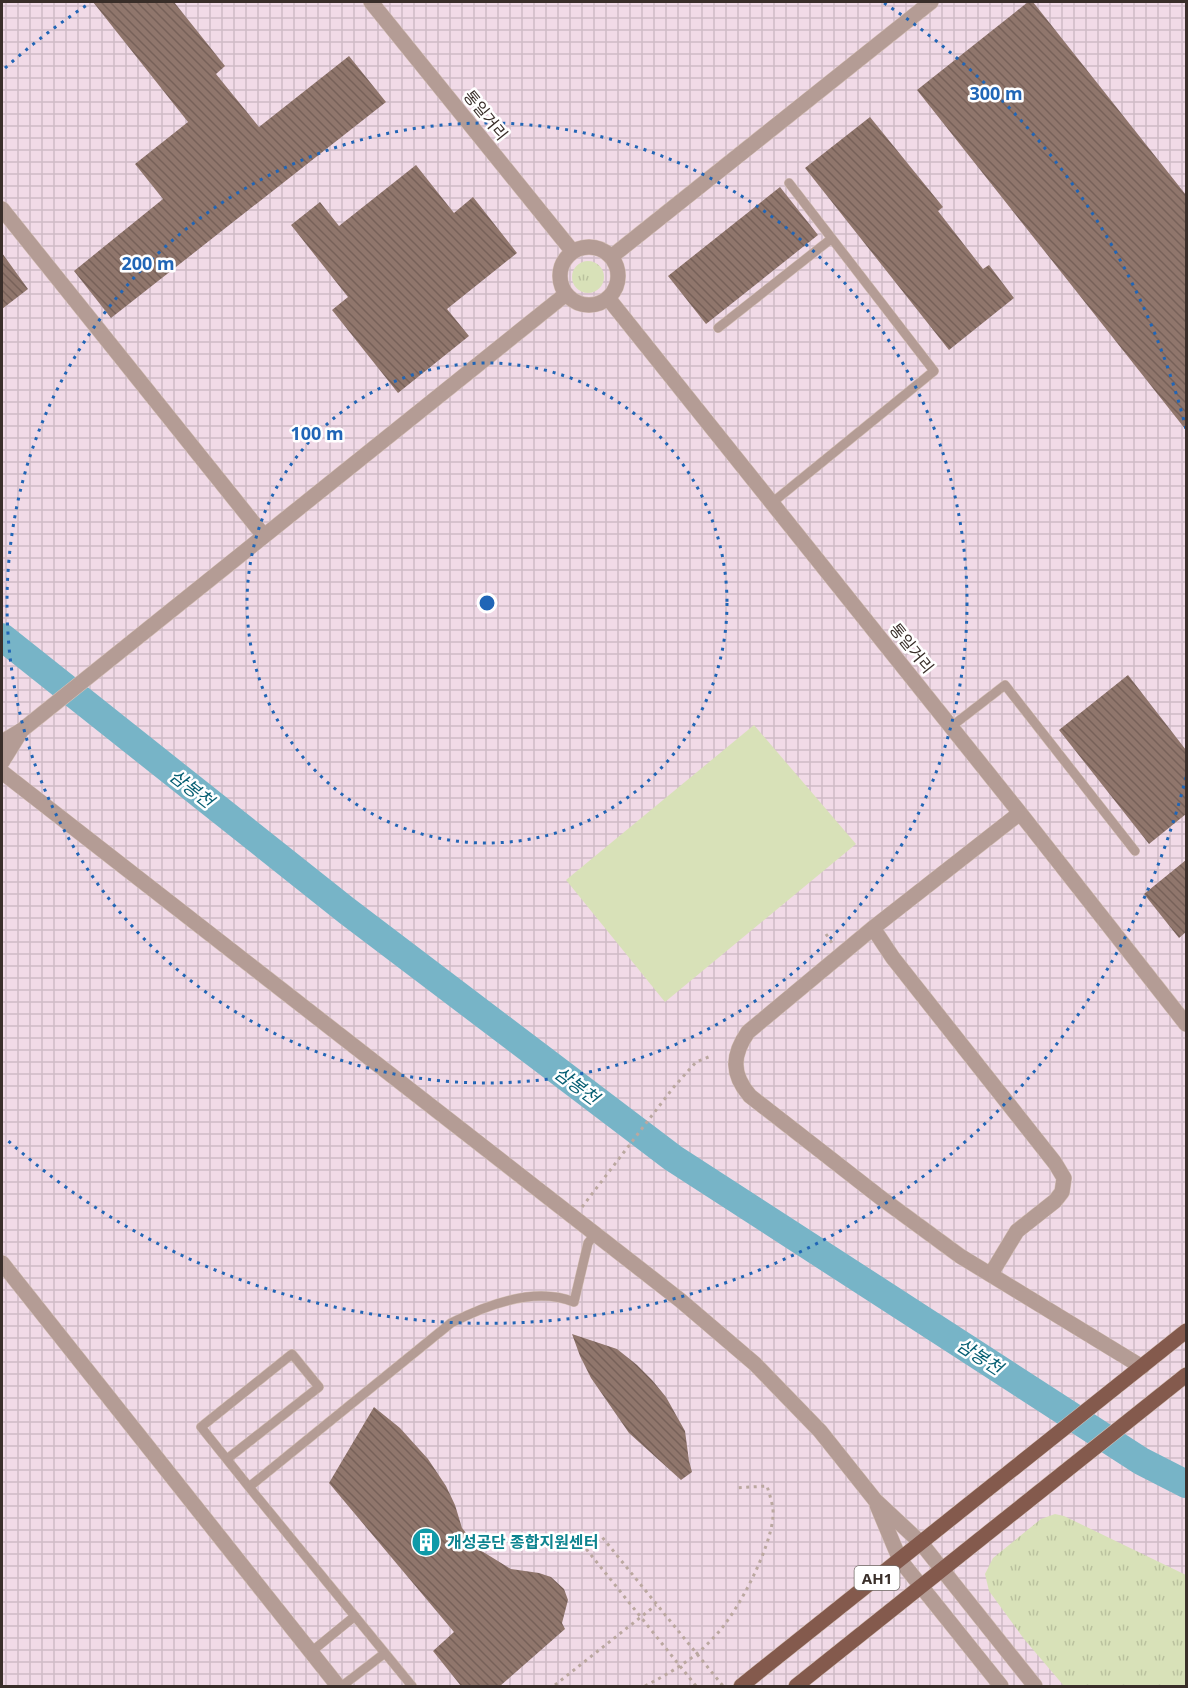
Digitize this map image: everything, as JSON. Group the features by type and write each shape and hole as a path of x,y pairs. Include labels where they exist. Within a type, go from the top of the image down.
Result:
{"main road":[{"name":"AH1","path":"741,1686 1186,1331"},
{"name":"AH1","path":"796,1686 1186,1375"}],"street":[{"name":"통일거리","path":"371,2 573,252"},
{"path":"611,257 931,2"},
{"path":"2,209 264,536"},
{"path":"585,247 593,247 611,257 617,269 617,278 614,291 608,298 600,303 586,305 577,303 566,294 560,281 560,271 563,262 573,252 585,247"},
{"path":"2,742 22,730 566,294"},
{"name":"통일거리","path":"608,298 952,726 1186,1024"},
{"path":"2,762 22,730"},
{"path":"2,772 680,1300 755,1364 820,1431 875,1500 921,1543 1035,1686"},
{"path":"1020,813 873,928 748,1032 740,1044 736,1057 737,1074 740,1084 750,1096 960,1256 1142,1367"},
{"path":"873,928 892,958 1055,1163 1064,1178 1062,1192 1055,1202 1017,1231 991,1274"},
{"path":"2,1263 340,1686"},
{"path":"875,1500 900,1560 1001,1686"}],"lane":[{"path":"773,502 934,371 789,183"},
{"path":"718,328 831,239"},
{"path":"952,726 1005,685 1135,851"},
{"path":"249,1487 452,1323 487,1306 515,1299 560,1296 574,1302 588,1243 595,1234"},
{"path":"227,1459 319,1387 292,1354 201,1427 249,1487 412,1686"},
{"path":"311,1652 355,1616"},
{"path":"340,1686 385,1653"}],"path":[{"path":"579,1211 673,1089 696,1062 711,1056"},
{"path":"645,1686 681,1666 716,1636 742,1598 759,1563 773,1518 767,1486 735,1488"},
{"path":"696,1686 587,1550 602,1537 723,1686"},
{"path":"555,1685 656,1605"}],"shaded area":[{"path":"2,2 1186,2 1186,1686 2,1686"}],"green space":[{"path":"588,261 599,266 604,277 599,288 588,293 577,288 572,277 577,266"},
{"path":"754,725 856,844 665,1002 566,880"},
{"path":"1055,1514 1064,1516 1186,1575 1186,1686 1064,1686 1024,1639 989,1591 985,1574 993,1558 1041,1519"}],"building":[{"path":"93,2 174,2 225,66 216,74 259,127 349,56 386,102 111,318 74,271 163,199 135,164 188,122"},
{"path":"1028,2 1033,2 1186,195 1186,430 917,90"},
{"path":"870,117 943,207 938,211 983,269 989,265 1014,298 949,350 805,168"},
{"path":"416,165 454,213 473,197 517,253 447,309 469,336 398,393 332,310 348,297 291,225 320,202 339,226"},
{"path":"780,187 818,235 706,324 668,276"},
{"path":"2,253 28,289 2,309"},
{"path":"1128,675 1186,750 1186,814 1149,844 1059,730"},
{"path":"1186,860 1186,932 1179,938 1144,894"},
{"path":"572,1334 617,1349 652,1380 666,1397 685,1431 692,1472 681,1480 629,1433 591,1378"},
{"name":"개성공단 종합지원센터","path":"374,1407 400,1428 428,1459 446,1486 462,1528 480,1550 511,1569 551,1577 564,1589 568,1600 562,1623 565,1629 500,1686 461,1686 433,1651 454,1632 329,1483"}],"waterway":[{"name":"삼봉천","path":"2,637 347,911 673,1158 1141,1461 1186,1484"}],"place":[{"name":"개성공단 종합지원센터","path":"426,1542"}]}
